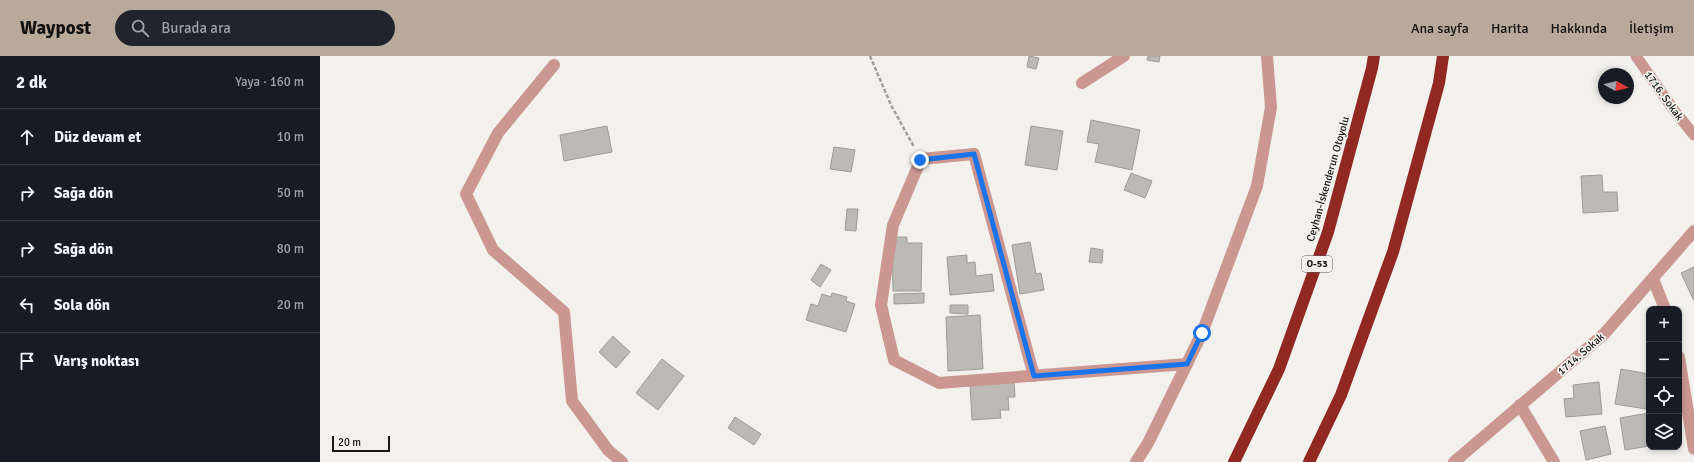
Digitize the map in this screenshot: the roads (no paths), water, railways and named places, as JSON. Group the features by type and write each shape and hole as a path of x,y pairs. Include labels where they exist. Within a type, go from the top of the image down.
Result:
{"highway":[{"name":"Ceyhan-İskenderun Otoyolu","path":"1234,462 1279,369 1328,232 1374,56"},
{"path":"1309,462 1342,396 1393,252 1439,83 1443,56"}],"street":[{"path":"1082,83 1124,56"},
{"path":"1136,462 1148,443 1202,333 1257,186 1271,108 1267,56"},
{"path":"554,65 498,133 466,194 493,250 564,312 572,401 608,450 622,462"},
{"path":"1034,376 974,154 920,160 893,225 881,305 894,360 939,383 1034,376 1187,364"},
{"name":"1714. Sokak","path":"1454,462 1604,334 1694,232"},
{"path":"1653,279 1664,306"},
{"path":"1682,375 1694,449"},
{"path":"1520,406 1554,462"}],"lane":[{"name":"1716. Sokak","path":"1636,56 1673,109 1694,135"}]}
